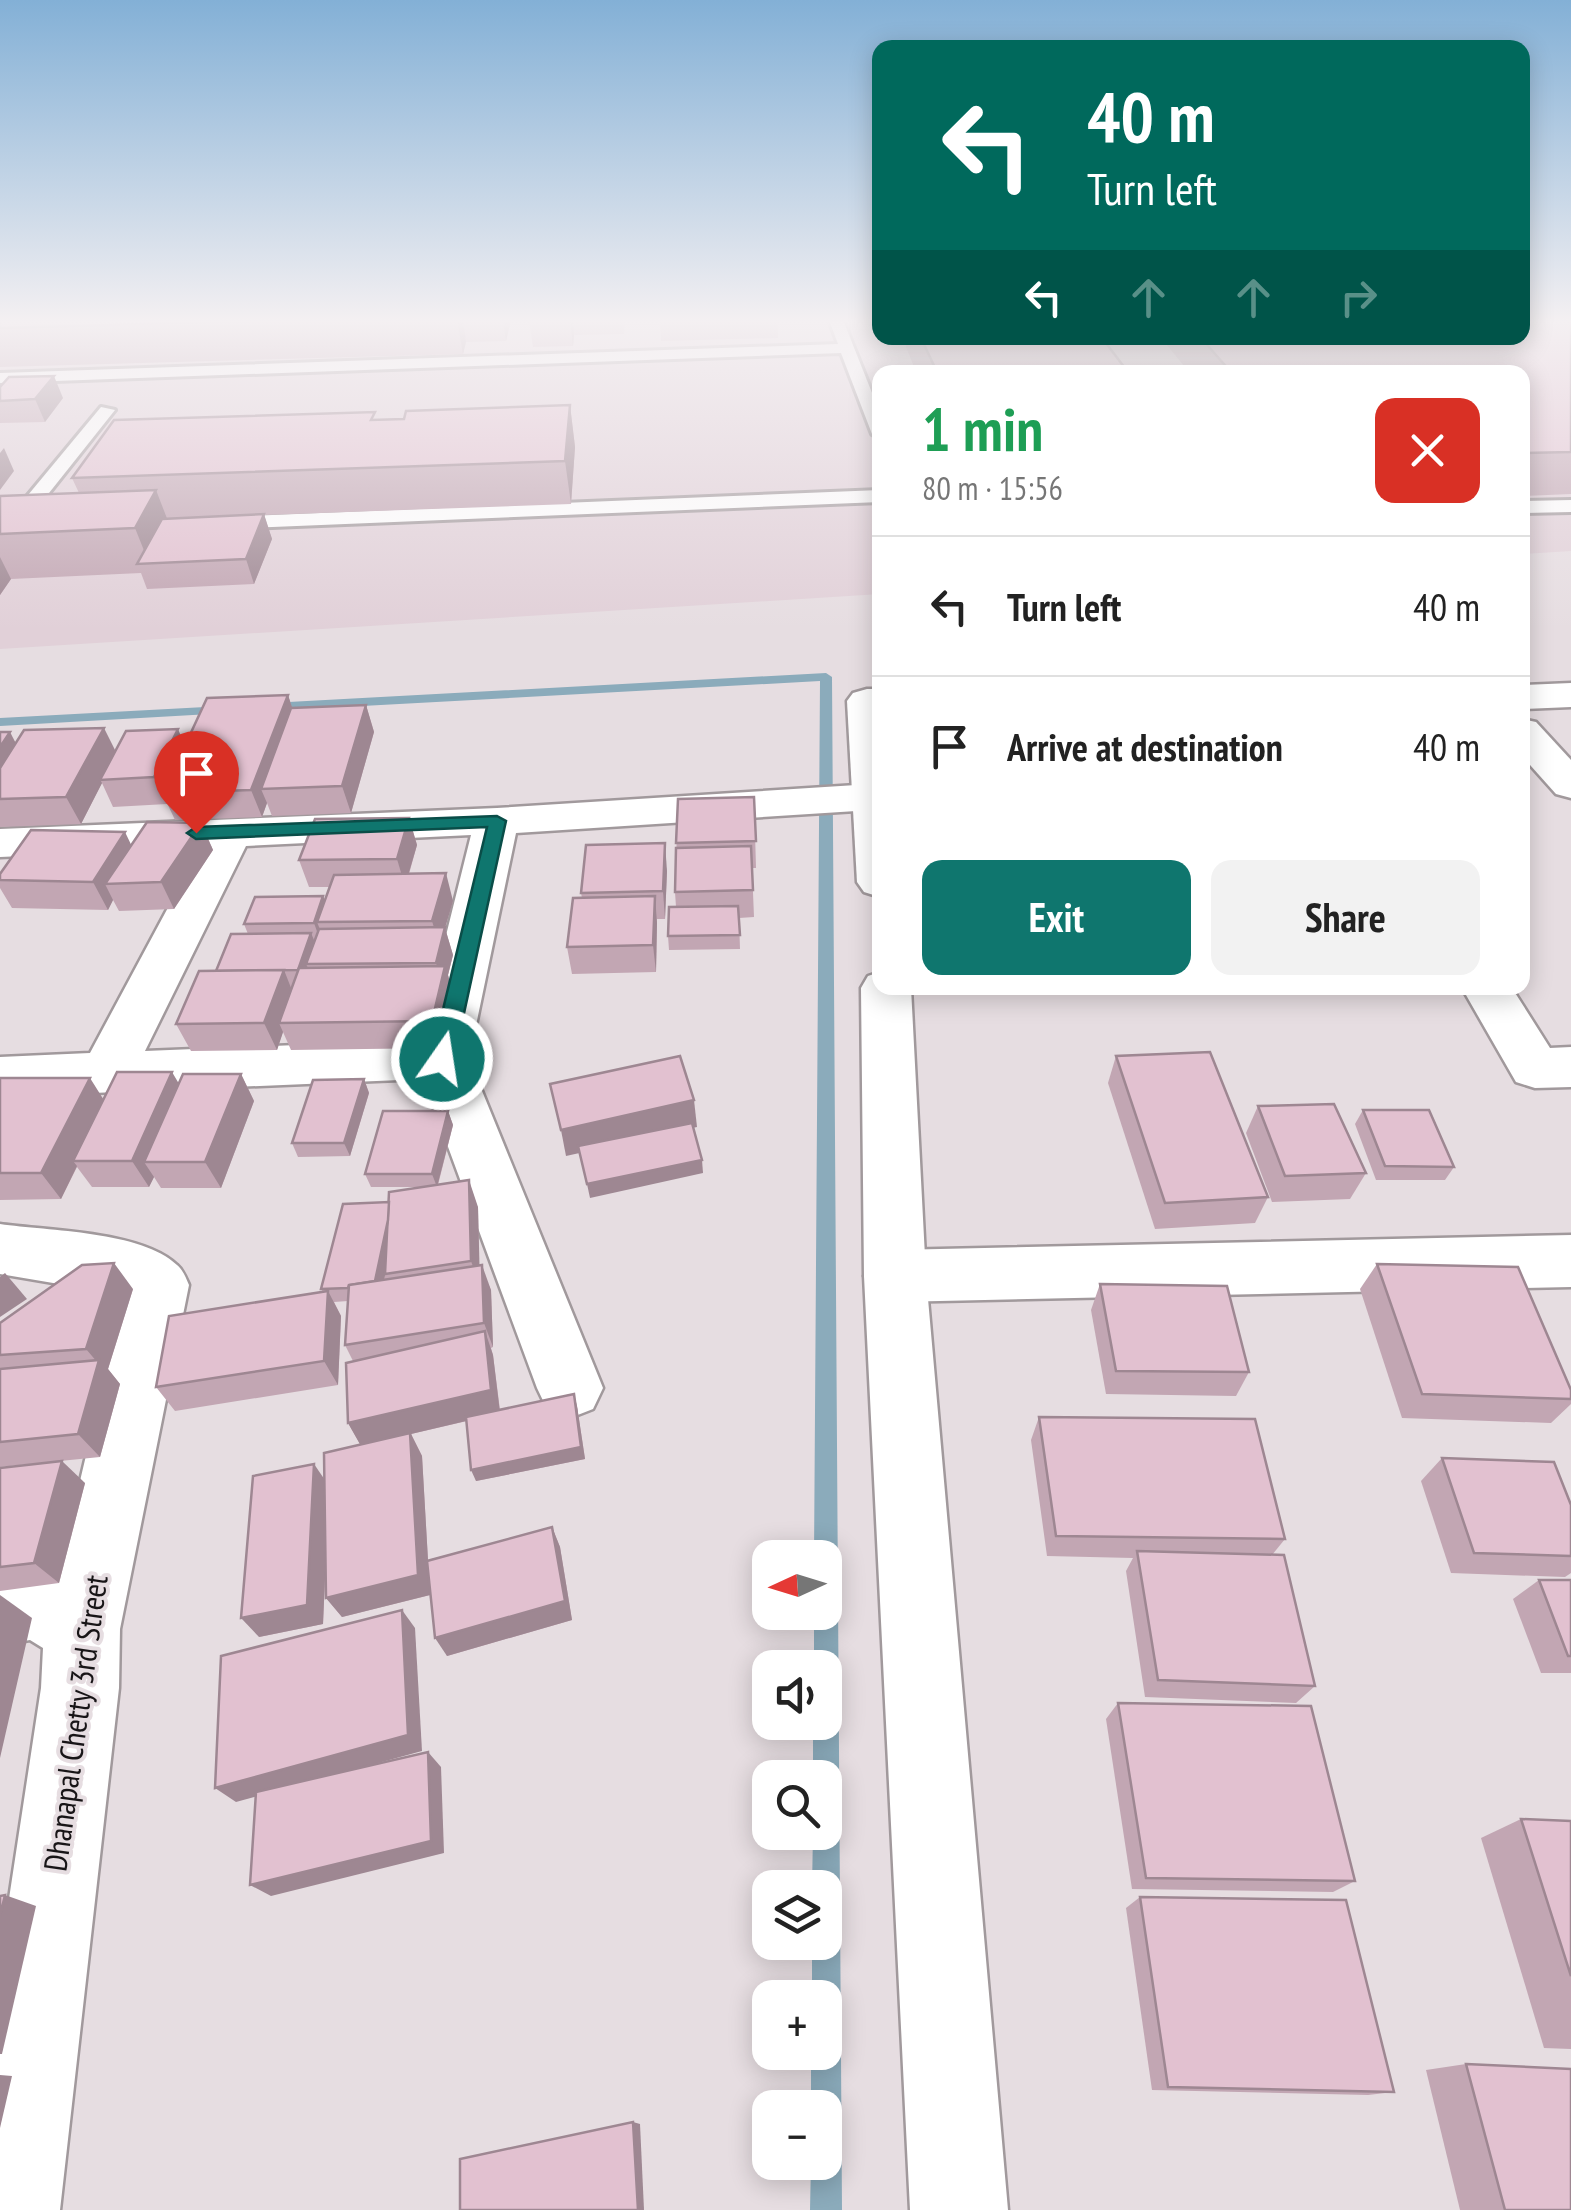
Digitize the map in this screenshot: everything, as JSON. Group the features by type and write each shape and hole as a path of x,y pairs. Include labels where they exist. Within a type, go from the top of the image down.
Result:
{"street":[{"path":"1530,698 1571,696"},
{"path":"7,852 231,832 497,821 872,798 867,701 872,701"},
{"path":"1540,747 1571,785"},
{"path":"497,821 442,1059 570,1388"},
{"path":"108,1071 231,832"},
{"path":"886,995 895,1276 959,2210"},
{"path":"1492,995 1535,1068 1571,1067"},
{"path":"0,1077 442,1059"},
{"name":"Dhanapal Chetty 3rd Street","path":"0,1248 135,1269 158,1285 82,1629 80,1688 12,2210"},
{"path":"895,1276 1540,1278"},
{"path":"0,1608 36,1602 82,1629"}],"lane":[{"path":"4,531 96,423"},
{"path":"206,524 872,496"},
{"path":"1530,507 1571,506"},
{"path":"4,531 44,529"}],"shaded area":[{"path":"0,423 872,423 872,594 0,649"},
{"path":"1530,423 1571,423 1571,551 1530,554"}],"building":[{"path":"112,423 568,423 565,461 72,478"},
{"path":"1530,423 1571,423 1571,452 1530,453"},
{"path":"156,490 135,528 0,534 0,496"},
{"path":"264,514 246,559 137,564 162,519"},
{"path":"288,695 251,790 163,793 207,698"},
{"path":"366,705 342,786 261,789 291,708"},
{"path":"104,728 66,797 0,799 0,768 24,730"},
{"path":"178,729 154,777 100,780 126,731"},
{"path":"0,732 10,732 0,747"},
{"path":"754,797 756,841 676,843 678,799"},
{"path":"409,818 397,859 299,860 315,819"},
{"path":"147,822 201,823 161,882 105,884"},
{"path":"31,830 125,832 93,882 0,880 0,874"},
{"path":"665,843 663,891 581,893 586,845"},
{"path":"751,846 753,890 675,892 676,848"},
{"path":"446,873 432,921 317,922 334,875"},
{"path":"323,896 314,923 244,924 255,897"},
{"path":"655,896 653,945 567,947 573,898"},
{"path":"738,906 740,935 668,936 669,907"},
{"path":"445,927 436,963 306,964 319,929"},
{"path":"311,933 298,970 216,971 231,934"},
{"path":"445,966 432,1021 279,1023 299,968"},
{"path":"284,970 264,1023 176,1024 199,971"},
{"path":"1210,1052 1268,1197 1165,1203 1116,1056"},
{"path":"680,1056 694,1100 561,1130 550,1084"},
{"path":"117,1072 172,1072 132,1161 73,1161"},
{"path":"183,1074 241,1074 205,1162 144,1162"},
{"path":"0,1078 90,1078 41,1173 0,1173"},
{"path":"364,1079 344,1143 292,1143 313,1080"},
{"path":"1334,1104 1366,1173 1285,1176 1258,1106"},
{"path":"1363,1110 1429,1110 1454,1167 1385,1166"},
{"path":"383,1111 448,1111 432,1174 365,1174"},
{"path":"692,1123 702,1160 587,1184 578,1146"},
{"path":"469,1180 471,1261 385,1274 389,1192"},
{"path":"389,1202 375,1281 321,1289 343,1204"},
{"path":"114,1263 86,1349 0,1355 0,1323 82,1265"},
{"path":"1377,1264 1518,1267 1571,1390 1571,1399 1422,1394"},
{"path":"482,1265 484,1323 345,1345 349,1285"},
{"path":"1100,1284 1227,1286 1249,1372 1116,1371"},
{"path":"328,1291 324,1361 156,1387 169,1316"},
{"path":"485,1331 491,1390 348,1423 346,1363"},
{"path":"99,1360 78,1434 0,1442 0,1369"},
{"path":"574,1394 581,1447 471,1470 466,1417"},
{"path":"1039,1417 1255,1419 1285,1539 1056,1536"},
{"path":"410,1433 418,1575 326,1598 324,1453"},
{"path":"1442,1458 1554,1462 1571,1505 1571,1556 1474,1553"},
{"path":"62,1461 34,1563 0,1567 0,1468"},
{"path":"314,1464 307,1605 241,1618 253,1476"},
{"path":"552,1527 565,1601 435,1638 427,1561"},
{"path":"1137,1551 1284,1555 1315,1686 1158,1680"},
{"path":"1539,1580 1571,1580 1571,1656 1568,1656"},
{"path":"402,1610 408,1735 215,1788 221,1656"},
{"path":"1118,1703 1311,1706 1355,1881 1146,1878"},
{"path":"428,1752 431,1841 250,1885 256,1792"},
{"path":"1521,1819 1571,1821 1571,1976"},
{"path":"1140,1897 1346,1900 1394,2092 1168,2087"},
{"path":"1466,2064 1571,2069 1571,2210 1505,2210"},
{"path":"633,2122 638,2210 460,2210 460,2159"}],"waterway":[{"path":"270,707 826,677 826,2210"},
{"path":"0,722 224,710"}],"route":[{"path":"196,833 497,821 442,1059"}]}
